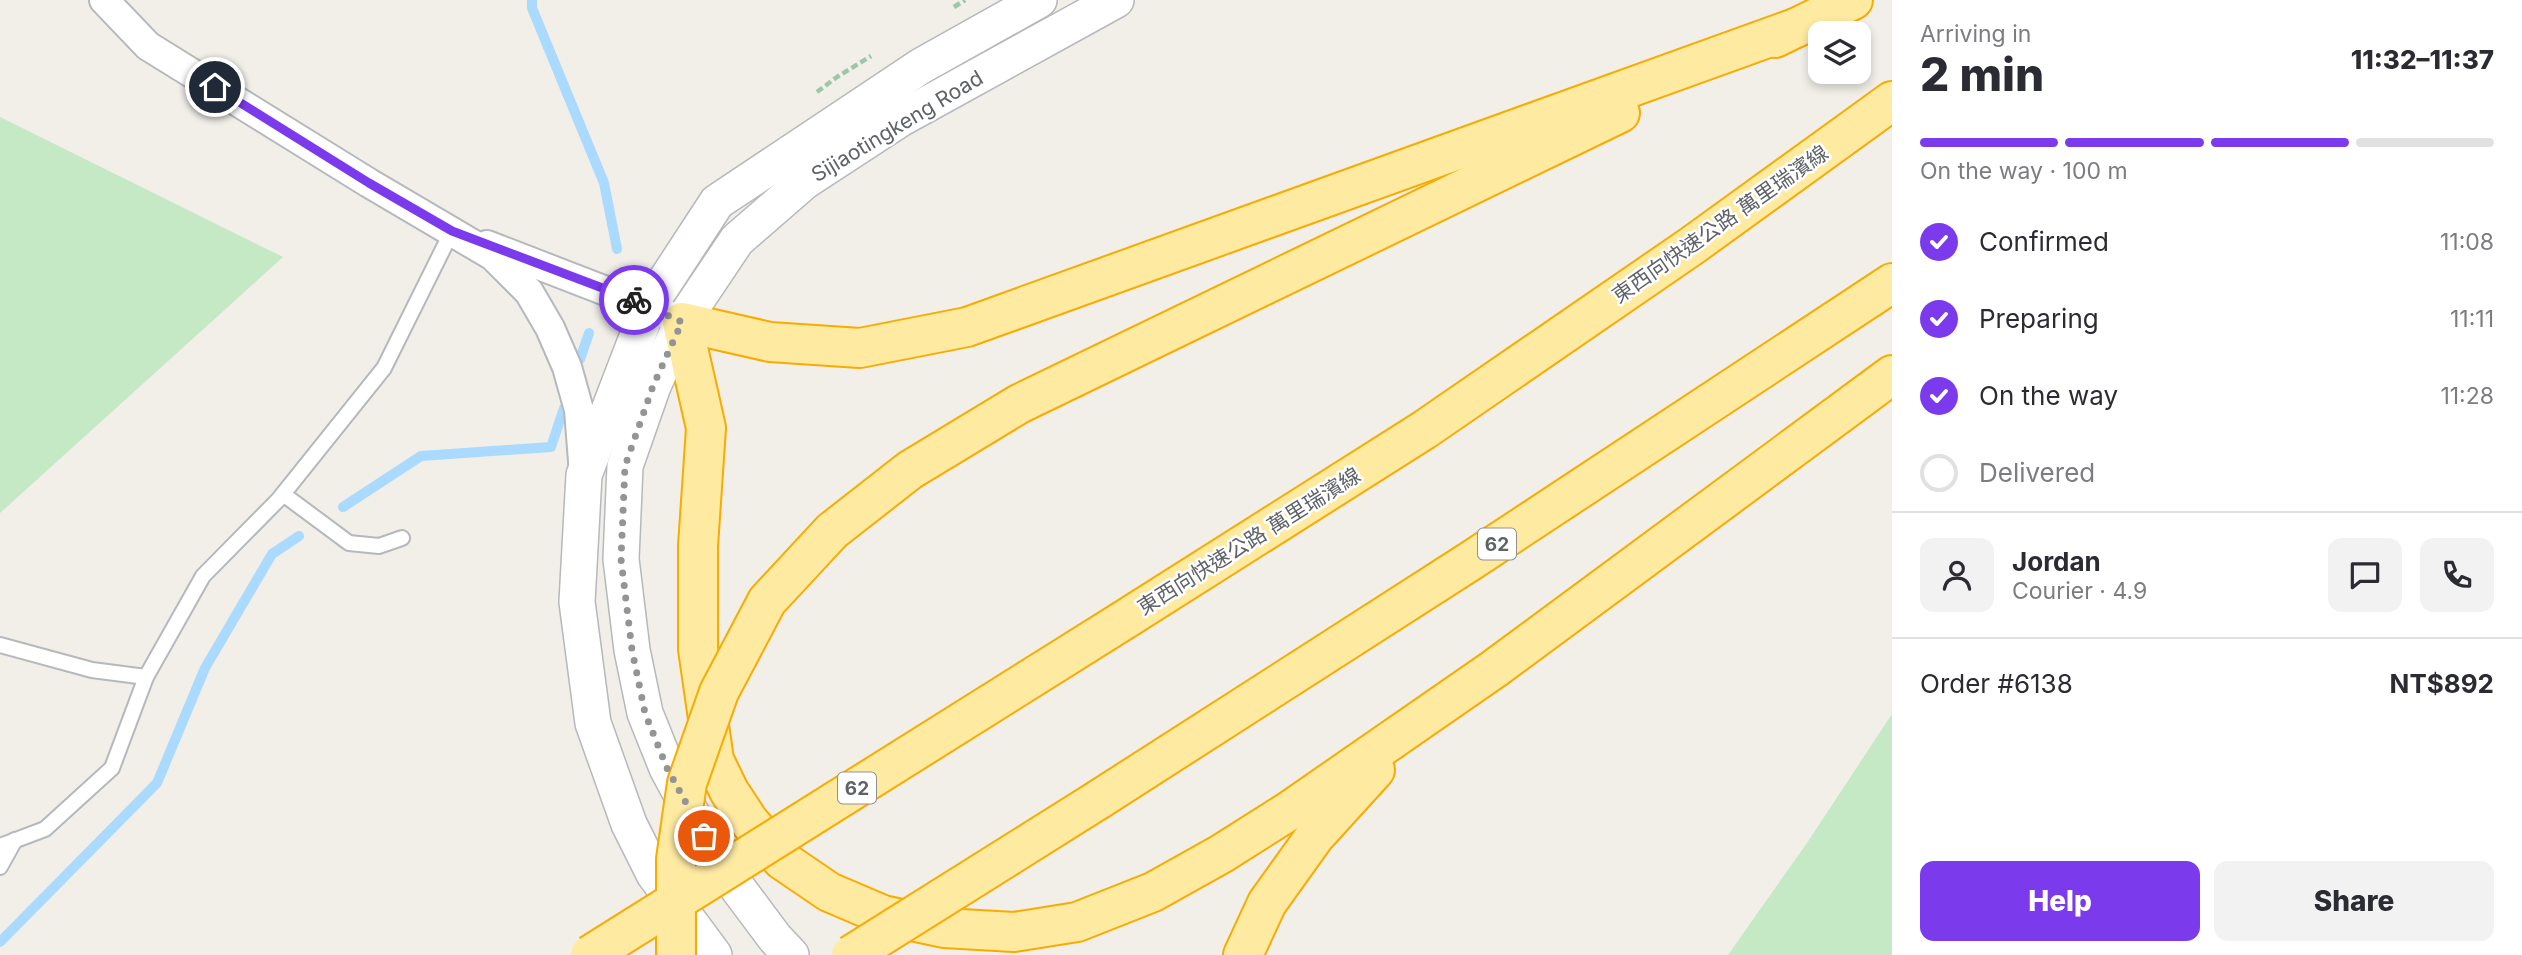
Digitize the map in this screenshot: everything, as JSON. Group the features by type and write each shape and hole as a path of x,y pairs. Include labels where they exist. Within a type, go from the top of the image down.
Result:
{"highway":[{"path":"676,955 676,859 687,783 719,692 767,601 832,531 910,470 1019,404 1853,0"},
{"path":"666,314 770,342 860,348 967,327 1798,27"},
{"name":"東西向快速公路 萬里瑞濱線","path":"590,955 1124,621 1424,429 1693,245 1892,101"},
{"name":"62","path":"851,955 1472,560 1892,283"},
{"path":"666,314 706,429 698,546 698,649 714,760 729,791 748,820 782,860 829,892 883,915 944,928 1014,932 1077,922 1153,892 1221,854 1289,811 1494,668 1892,375"},
{"path":"1243,955 1268,903 1315,836 1382,763 1494,668"}],"street":[{"path":"104,0 148,46 369,183 493,256 528,292 550,328 567,367 579,410 584,475 577,602 593,723 629,824 649,864 714,955"},
{"name":"Sijiaotingkeng Road","path":"666,314 717,202 921,66 1040,0"},
{"name":"Sijiaotingkeng Road","path":"666,314 737,240 805,181 900,120 1116,0"},
{"path":"452,231 666,314"},
{"path":"584,475 666,314"},
{"path":"666,314 653,386 625,466 621,559 632,650 645,713 667,768 716,859 775,938 791,955"}],"lane":[{"path":"0,846 44,829 112,768 146,677 203,576 283,494 384,368 452,231"},
{"path":"283,494 349,543 379,546 402,538"},
{"path":"0,645 92,670 146,677"},
{"path":"0,867 15,841"}],"path":[{"path":"953,7 965,0"},
{"path":"816,94 837,77 872,56"}],"green space":[{"path":"0,117 283,257 0,513"},
{"path":"1892,714 1892,955 1728,955 1807,843"}],"waterway":[{"path":"532,0 532,8 604,183 617,249"},
{"path":"580,359 589,333"},
{"path":"343,507 421,456 551,447 564,408"},
{"path":"0,942 157,783 205,668 272,554 299,536"}],"way so far":[{"path":"634,300 682,322 653,386 625,466 621,559 632,650 645,713 667,768 704,836"}],"route":[{"path":"215,87 452,231 634,300"}]}
